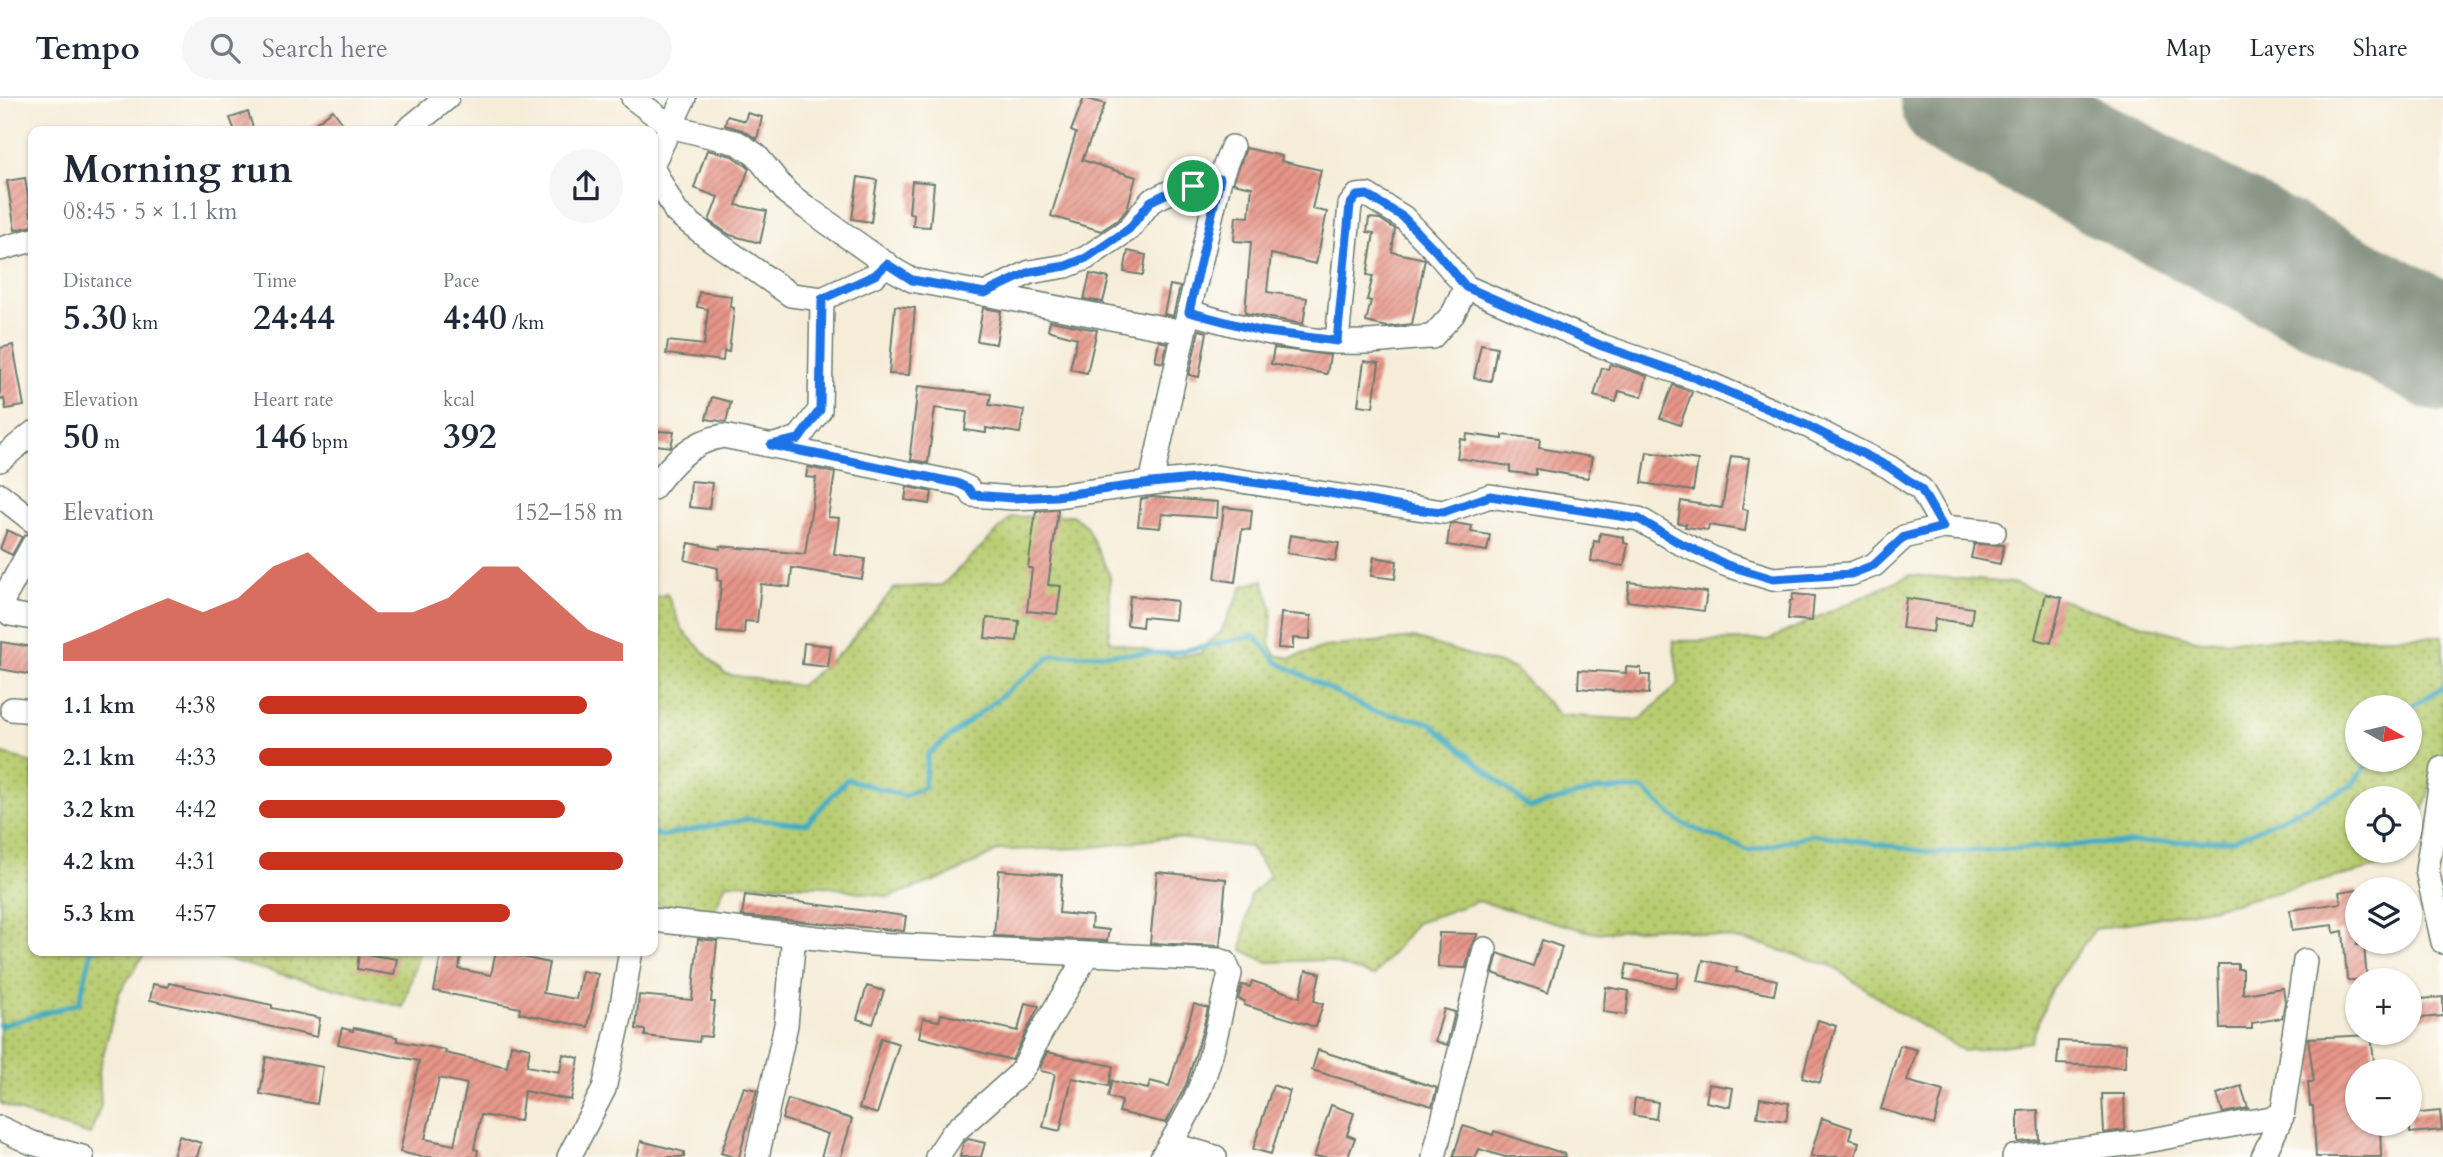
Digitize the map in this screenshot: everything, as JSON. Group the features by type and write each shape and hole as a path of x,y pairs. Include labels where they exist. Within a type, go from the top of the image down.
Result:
{"street":[{"path":"412,126 447,98"},
{"path":"634,98 670,126 738,143 756,155 787,193 912,280 1186,322 1337,341 1366,342 1432,337 1453,314 1466,287"},
{"path":"658,152 684,98"},
{"path":"1151,483 1220,179 1232,147"},
{"path":"658,178 676,212 791,295 822,299 875,275 887,264"},
{"path":"985,293 1030,272 1066,266 1086,258 1129,229 1151,201 1172,191 1220,179"},
{"path":"1337,341 1350,205 1357,196 1367,195 1403,217 1466,287 1602,346 1698,379 1808,426 1889,467 1921,489 1943,527"},
{"path":"0,249 28,241"},
{"path":"771,445 799,439 820,410 822,299"},
{"path":"658,481 684,452 712,438 723,436 957,483 968,488 973,495 1013,498 1056,496 1215,477 1443,512 1490,496 1639,519 1676,541 1727,565 1773,579 1851,574 1874,565 1904,537 1943,527 1994,532"},
{"path":"0,460 28,437"},
{"path":"0,495 28,518"},
{"path":"28,554 0,605 10,614 28,617"},
{"path":"2443,768 2427,870 2443,942"},
{"path":"658,921 872,944 1225,962 1230,974 1208,1064 1193,1103 1166,1151 1215,1157"},
{"path":"757,1157 786,1025 794,936"},
{"path":"1434,1157 1485,949"},
{"path":"937,1157 953,1133 1017,1076 1026,1064 1087,955"},
{"path":"569,1157 604,1089 630,956"},
{"path":"2263,1157 2282,1116 2305,961"},
{"path":"2014,1157 2135,1143 2282,1116"},
{"path":"0,1128 32,1143 82,1157"}],"green space":[{"path":"1072,515 1086,526 1110,576 1109,641 1175,657 1201,653 1208,642 1220,633 1243,586 1263,580 1272,609 1270,644 1276,655 1290,658 1325,647 1414,638 1515,669 1559,715 1640,720 1679,683 1673,641 1768,640 1910,575 2013,583 2088,609 2200,641 2443,636 2443,761 2436,765 2422,816 2422,786 2345,786 2345,863 2394,863 2226,905 2095,929 2051,989 2031,1042 1964,1051 1903,1015 1832,966 1757,943 1664,927 1594,933 1478,901 1416,923 1374,976 1325,960 1267,962 1242,950 1250,896 1270,876 1250,847 1170,837 1087,848 999,850 951,875 889,897 824,886 726,883 712,916 658,904 658,597 667,594 683,631 725,674 800,686 844,649 894,588 942,585 1012,517"},
{"path":"0,753 28,762 28,956 143,956 119,993 99,1071 101,1105 90,1135 30,1116 0,1103"},
{"path":"214,956 418,956 403,1007"}],"building":[{"path":"1084,98 1105,104 1082,160 1136,177 1127,209 1119,219 1101,231 1051,216 1076,133 1071,131"},
{"path":"333,110 344,126 312,126"},
{"path":"248,112 252,126 233,126 230,118"},
{"path":"747,113 762,117 757,139 742,130 725,125 727,116 745,121"},
{"path":"1246,148 1282,156 1281,161 1321,170 1312,209 1327,212 1316,264 1271,254 1267,292 1307,298 1303,324 1245,313 1251,242 1234,241 1236,216 1249,217 1252,187 1233,183"},
{"path":"707,150 732,156 749,168 736,205 767,211 760,243 730,235 709,221 718,197 694,188"},
{"path":"858,177 877,180 871,222 852,219"},
{"path":"25,178 28,227 15,230 7,181"},
{"path":"912,181 934,183 930,227 913,226 914,214 909,213"},
{"path":"1369,218 1380,219 1395,229 1392,252 1425,259 1412,324 1387,327 1366,322 1371,301 1367,300 1373,276 1367,275 1374,233 1367,232"},
{"path":"1128,251 1146,255 1143,275 1124,272"},
{"path":"1090,274 1109,278 1103,302 1084,299"},
{"path":"1170,285 1180,287 1173,316 1164,314"},
{"path":"699,292 731,296 730,307 734,308 729,352 724,351 723,361 666,354 668,341 704,345 708,309 697,307"},
{"path":"895,306 915,308 909,375 889,374"},
{"path":"983,308 1001,311 996,344 977,341"},
{"path":"1050,321 1097,330 1087,373 1070,369 1077,338 1048,330"},
{"path":"1199,330 1207,332 1199,377 1189,375"},
{"path":"1159,341 1167,343 1163,363 1155,361"},
{"path":"1481,344 1497,347 1491,381 1474,378"},
{"path":"13,345 24,406 6,409 4,399 0,400 0,348"},
{"path":"1274,348 1330,355 1327,374 1271,364"},
{"path":"1364,361 1379,363 1373,407 1358,405"},
{"path":"1610,364 1647,376 1642,397 1619,391 1616,402 1594,396 1602,368 1608,369"},
{"path":"1673,385 1692,392 1680,425 1660,418"},
{"path":"918,386 991,394 989,405 1024,410 1020,433 986,428 986,433 965,430 967,412 935,408 928,463 911,460"},
{"path":"712,397 731,402 726,422 706,419"},
{"path":"658,431 674,432 671,447 658,445"},
{"path":"1467,434 1503,439 1503,435 1540,439 1539,448 1592,457 1588,478 1536,469 1536,475 1510,472 1510,466 1457,458 1460,439 1466,440"},
{"path":"1647,452 1698,460 1693,491 1642,483"},
{"path":"1731,456 1749,458 1742,509 1748,510 1745,531 1709,525 1708,530 1685,527 1686,524 1678,523 1681,501 1722,508"},
{"path":"808,467 835,473 828,517 839,518 834,554 865,559 862,579 792,568 790,587 761,584 757,622 745,621 744,634 717,632 721,581 717,580 718,568 685,560 689,543 720,549 720,546 805,554 816,478 806,477"},
{"path":"691,481 712,483 709,509 689,507"},
{"path":"907,487 932,492 930,504 905,500"},
{"path":"1152,497 1218,502 1217,518 1162,514 1160,528 1138,526 1141,499"},
{"path":"1224,507 1252,510 1250,530 1242,529 1235,582 1215,579"},
{"path":"1058,510 1048,585 1061,586 1057,614 1027,611 1032,568 1028,568 1036,511"},
{"path":"1450,524 1472,526 1471,532 1490,535 1487,551 1447,545"},
{"path":"7,530 22,537 12,555 0,549"},
{"path":"1600,533 1624,537 1624,543 1628,544 1624,566 1591,561 1594,541 1599,542"},
{"path":"1290,535 1339,543 1335,561 1287,553"},
{"path":"1974,544 2004,545 2000,564 1971,558"},
{"path":"1374,557 1397,561 1395,579 1371,576"},
{"path":"1629,582 1707,592 1704,611 1627,601"},
{"path":"1793,594 1814,596 1812,621 1788,619"},
{"path":"2046,594 2062,598 2051,643 2035,639"},
{"path":"1130,596 1177,601 1175,620 1143,617 1142,627 1127,625"},
{"path":"1906,598 1973,608 1971,624 1935,619 1933,632 1902,628"},
{"path":"1281,613 1311,616 1310,639 1293,638 1293,649 1278,648"},
{"path":"987,618 1019,621 1017,641 985,638"},
{"path":"1,642 28,646 28,674 0,669"},
{"path":"804,643 831,646 828,667 802,664"},
{"path":"1626,667 1641,668 1641,675 1650,675 1649,694 1578,688 1579,670 1626,673"},
{"path":"999,870 1062,875 1059,913 1092,916 1091,928 1109,930 1107,941 994,936"},
{"path":"1157,872 1226,879 1220,946 1150,943"},
{"path":"2345,891 2345,954 2365,954 2366,968 2346,968 2343,931 2334,933 2333,925 2292,930 2290,910 2341,903 2339,892"},
{"path":"745,895 906,916 904,931 742,916"},
{"path":"1439,933 1478,934 1471,946 1466,968 1438,967"},
{"path":"698,939 717,941 711,1002 715,1002 711,1037 700,1036 699,1042 645,1036 645,1030 636,1029 639,995 692,1000"},
{"path":"1542,940 1562,947 1548,993 1493,973 1498,953 1533,966"},
{"path":"359,956 397,959 394,975 357,969"},
{"path":"441,956 461,956 459,969 491,975 495,956 518,956 549,963 543,993 576,999 582,971 598,974 588,1027 519,1013 520,1008 434,991"},
{"path":"1703,960 1737,968 1736,972 1777,980 1774,995 1698,981"},
{"path":"1627,964 1679,973 1676,988 1624,979"},
{"path":"2218,964 2238,964 2238,969 2243,969 2243,994 2283,988 2285,1002 2282,1018 2252,1023 2252,1029 2220,1029"},
{"path":"1306,970 1320,973 1314,1001 1323,1004 1316,1027 1244,1005 1245,1001 1238,999 1242,985 1250,987 1252,981 1300,997"},
{"path":"169,983 320,1018 317,1037 150,1000 153,984 168,987"},
{"path":"867,986 884,991 873,1024 857,1019"},
{"path":"1606,987 1629,991 1626,1015 1603,1012"},
{"path":"2443,997 2443,1016 2422,1018 2422,999"},
{"path":"1025,1003 1039,1006 1012,1060 919,1037 923,1018 939,1021 941,1014 1018,1031"},
{"path":"1194,1004 1208,1008 1186,1085 1166,1123 1119,1112 1122,1101 1108,1097 1112,1081 1148,1089 1150,1081 1169,1086"},
{"path":"1444,1009 1455,1012 1447,1045 1435,1041"},
{"path":"1818,1020 1836,1026 1820,1083 1802,1078"},
{"path":"342,1028 353,1031 354,1028 507,1067 511,1044 530,1048 527,1066 560,1072 563,1054 579,1058 571,1100 524,1091 520,1121 481,1115 474,1149 478,1150 477,1157 422,1157 400,1152 419,1061 338,1044","holes":["439,1078 467,1084 454,1145 425,1139"]},
{"path":"2345,1036 2345,1045 2372,1045 2374,1059 2345,1059 2345,1136 2380,1136 2381,1157 2316,1157 2313,1106 2310,1106 2308,1082 2314,1082 2308,1038"},
{"path":"881,1038 899,1044 877,1114 859,1108"},
{"path":"2059,1041 2126,1044 2125,1067 2057,1064"},
{"path":"1900,1045 1917,1050 1907,1081 1943,1091 1934,1125 1881,1109"},
{"path":"1318,1050 1437,1088 1432,1106 1312,1070"},
{"path":"1047,1052 1113,1066 1109,1086 1072,1078 1060,1131 1043,1127 1055,1074 1041,1071 1040,1067"},
{"path":"266,1057 323,1067 317,1104 260,1094"},
{"path":"1709,1084 1733,1088 1730,1107 1706,1102"},
{"path":"1273,1085 1290,1091 1271,1154 1253,1149"},
{"path":"2241,1086 2248,1108 2223,1113 2217,1094"},
{"path":"744,1087 757,1090 739,1157 733,1157 721,1153"},
{"path":"2102,1094 2124,1094 2125,1130 2104,1133"},
{"path":"1635,1098 1658,1102 1656,1119 1633,1115"},
{"path":"1760,1098 1789,1103 1786,1121 1757,1117"},
{"path":"788,1099 852,1119 841,1157 821,1157 828,1134 782,1119"},
{"path":"1331,1105 1354,1113 1347,1135 1355,1138 1348,1157 1314,1157"},
{"path":"2038,1110 2039,1140 2018,1142 2018,1111"},
{"path":"2440,1111 2442,1130 2422,1132 2422,1113"},
{"path":"1822,1118 1852,1128 1849,1139 1859,1142 1855,1157 1810,1157"},
{"path":"1463,1126 1493,1135 1494,1131 1565,1154 1565,1157 1505,1157 1479,1149 1476,1157 1453,1157"},
{"path":"179,1136 201,1143 197,1157 173,1157"},
{"path":"968,1139 985,1143 981,1157 960,1157 963,1143"},
{"path":"641,1141 684,1152 684,1157 637,1157"}],"waterway":[{"path":"658,834 748,819 806,824 847,779 904,796 924,787 928,754 1053,655 1172,653 1255,636 1277,662 1372,711 1429,722 1530,808 1595,790 1643,789 1681,823 1750,851 1813,834 1935,853 2234,840 2351,786 2362,772"},
{"path":"2422,700 2443,687"},
{"path":"0,1026 79,1003 91,956"}],"runway":[{"path":"1963,98 2443,349"}],"route":[{"path":"1220,179 1189,312 1260,331 1337,341 1350,205 1357,196 1367,195 1403,217 1466,287 1602,346 1663,365 1808,426 1889,467 1921,489 1943,527 1904,537 1874,565 1851,574 1773,579 1727,565 1676,541 1639,519 1516,499 1490,496 1443,512 1215,477 1056,496 1013,498 973,495 968,488 957,483 925,475 771,445 799,439 820,410 822,299 875,275 887,264 912,280 985,293 1030,272 1066,266 1086,258 1129,229 1151,201 1172,191 1193,186 1220,179"}]}
